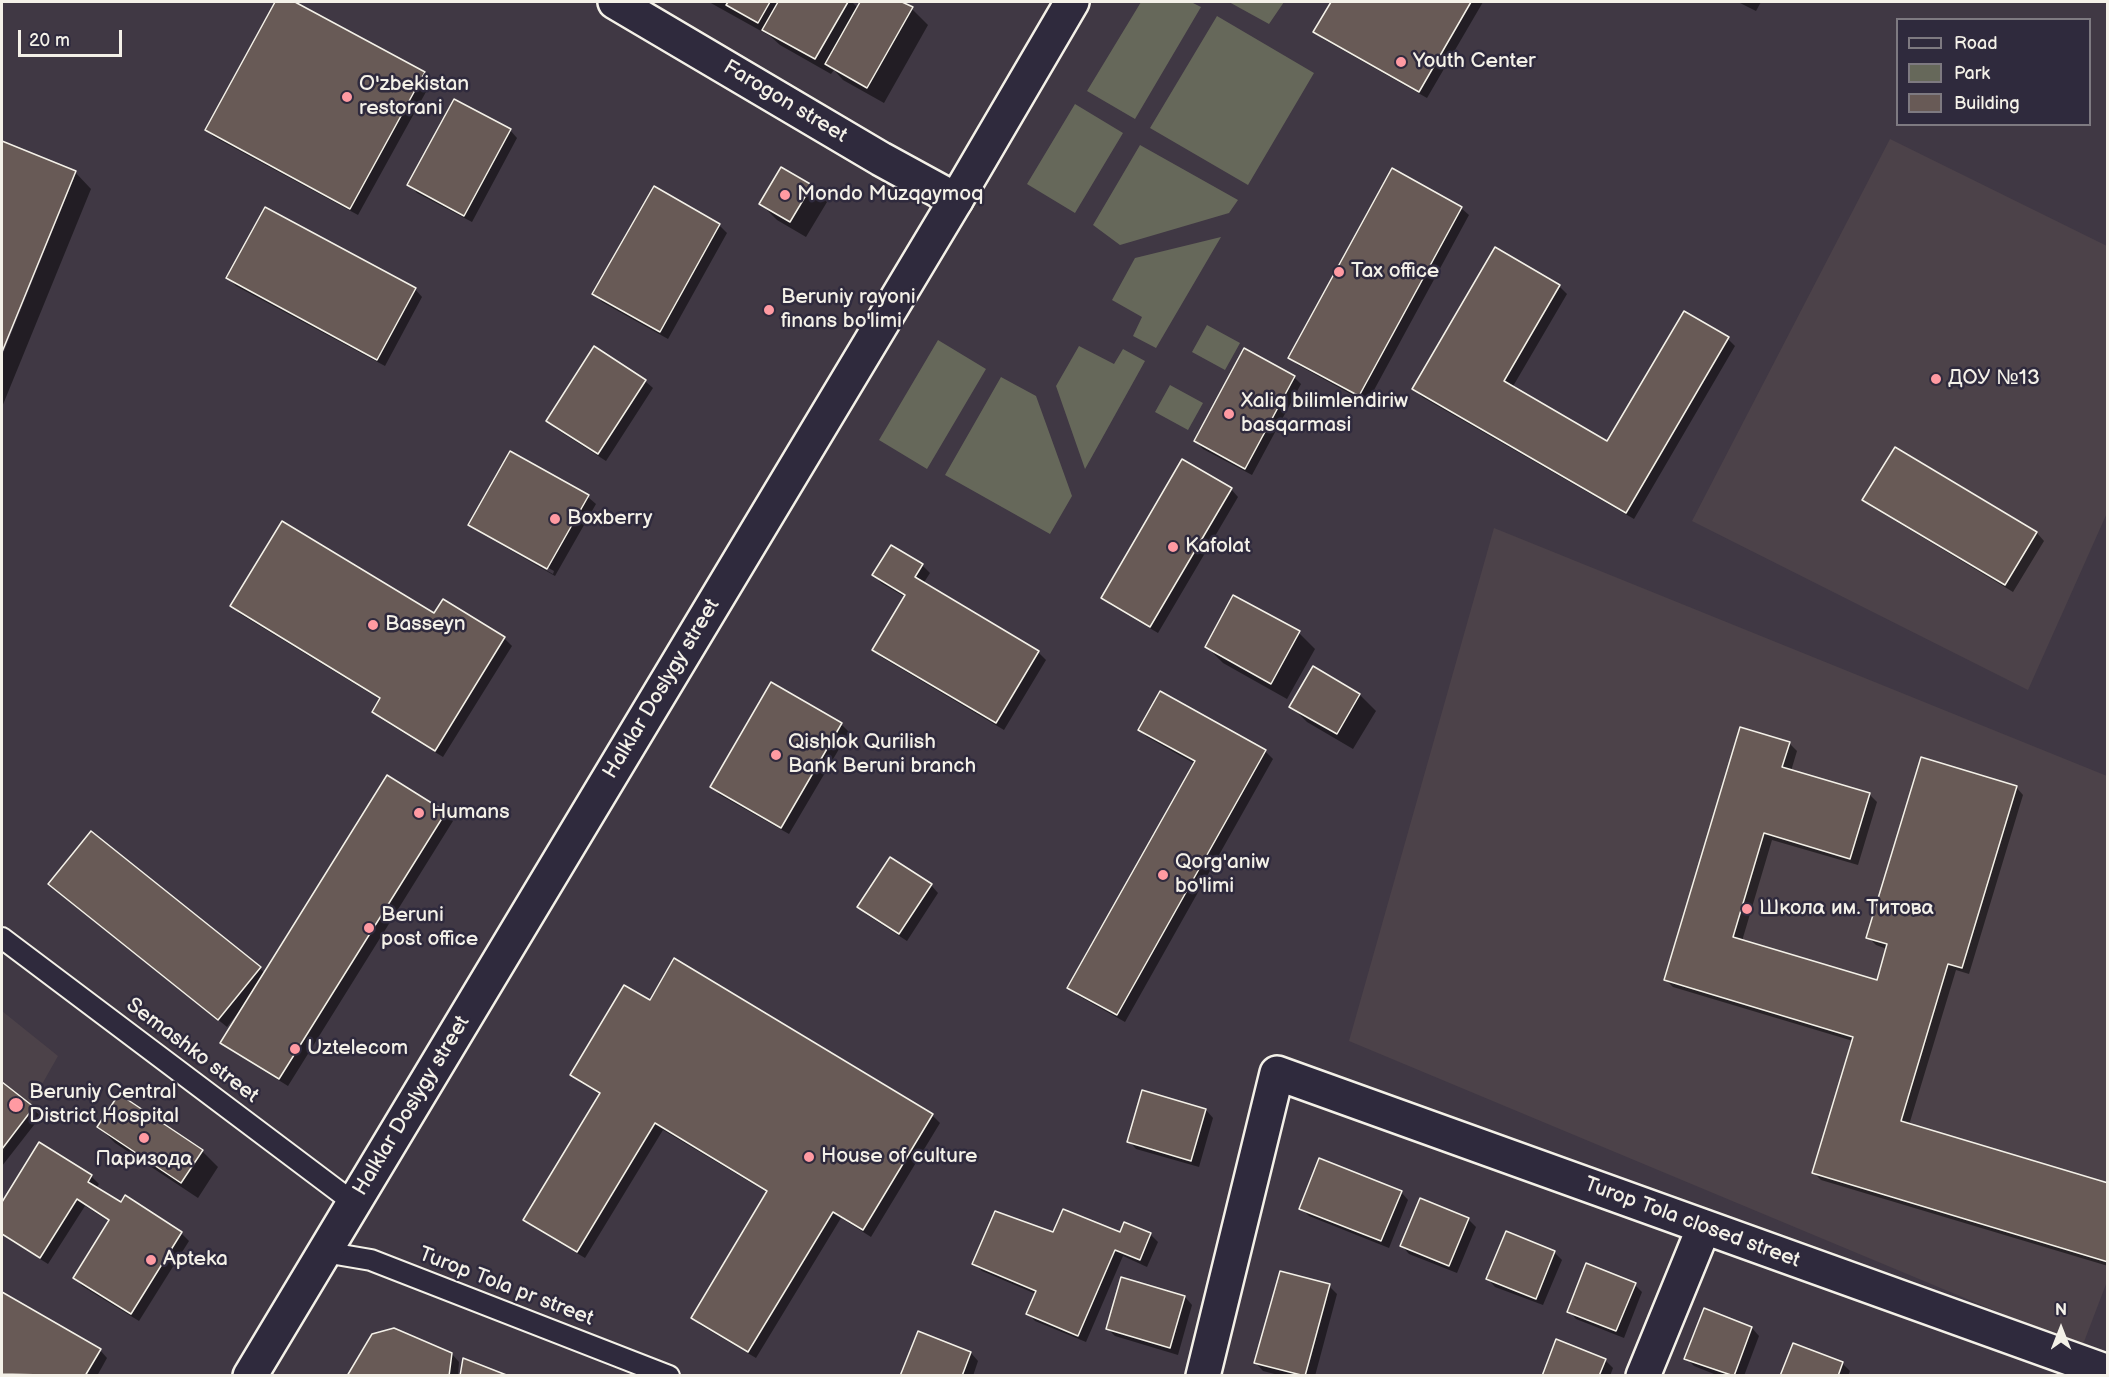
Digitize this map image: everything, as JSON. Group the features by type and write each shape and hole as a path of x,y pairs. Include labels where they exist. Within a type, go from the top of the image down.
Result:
{"street":[{"name":"Farogon street","path":"615,2 881,159 957,200"},
{"name":"Halklar Doslygy street","path":"250,1376 957,200 1072,2"},
{"name":"Turop Tola closed street","path":"1203,1376 1277,1073 2108,1372"},
{"path":"1643,1376 1704,1227"}],"lane":[{"name":"Semashko street","path":"2,938 354,1203"},
{"name":"Turop Tola pr street","path":"324,1252 371,1260 669,1376"}],"shaded area":[{"name":"ДОУ №13","path":"1890,139 2107,246 2107,513 2028,690 1692,521"},
{"name":"Школа им. Титова","path":"1494,528 2107,776 2108,1279 2082,1347 1349,1041"},
{"name":"Beruniy Central District Hospital","path":"2,1011 58,1056 2,1155"}],"green space":[{"path":"1141,2 1191,2 1201,7 1135,119 1087,91"},
{"path":"1229,2 1284,2 1269,24"},
{"path":"1217,16 1314,73 1248,185 1150,128"},
{"path":"1075,104 1123,133 1075,213 1027,184"},
{"path":"1140,145 1238,200 1229,213 1120,245 1093,225"},
{"path":"1221,237 1156,348 1133,336 1142,317 1112,300 1135,258"},
{"path":"1207,325 1240,343 1225,370 1192,352"},
{"path":"938,340 986,369 927,469 879,440"},
{"path":"1079,346 1114,364 1123,349 1145,361 1085,469 1056,386"},
{"path":"1001,377 1036,396 1072,496 1050,534 945,475"},
{"path":"1170,385 1203,403 1188,430 1155,412"}],"building":[{"path":"275,2 295,2 425,72 350,209 205,130"},
{"path":"728,2 770,2 758,23 726,5"},
{"path":"778,2 848,2 815,59 762,30"},
{"path":"860,2 902,2 913,7 867,88 825,64"},
{"name":"Youth Center","path":"1331,2 1471,2 1419,92 1313,32"},
{"path":"454,99 511,129 464,216 407,185"},
{"path":"2,141 76,171 2,352"},
{"name":"Mondo Muzqaymoq","path":"781,167 812,185 790,222 759,204"},
{"path":"1392,168 1462,207 1359,396 1288,358"},
{"path":"654,186 720,224 660,332 592,294"},
{"path":"265,207 416,288 377,360 226,278"},
{"path":"1495,247 1560,285 1504,381 1607,441 1684,311 1729,337 1626,513 1412,389"},
{"path":"594,346 646,380 598,454 546,421"},
{"path":"1244,348 1295,376 1245,469 1194,441"},
{"path":"1895,447 2037,532 2005,585 1862,500"},
{"path":"510,451 589,495 547,569 468,525"},
{"path":"1182,459 1232,488 1150,627 1101,598"},
{"name":"Basseyn","path":"282,521 434,613 443,599 505,637 435,751 372,712 380,698 230,606"},
{"path":"891,545 923,564 915,577 1039,651 996,723 872,650 905,595 872,575"},
{"path":"1233,595 1300,631 1271,684 1205,647"},
{"path":"1313,666 1360,694 1337,734 1289,707"},
{"name":"Qishlok Qurilish Bank Beruni branch","path":"771,682 842,723 781,828 710,787"},
{"name":"Qorg'aniw bo'limi","path":"1160,691 1266,750 1117,1015 1067,988 1195,761 1138,730"},
{"path":"1740,727 1790,742 1782,767 1870,793 1850,859 1764,833 1733,937 1877,980 1887,944 1866,938 1921,757 2017,786 1962,968 1948,964 1901,1121 2108,1183 2108,1262 1812,1173 1853,1037 1664,980"},
{"path":"387,775 446,812 279,1079 220,1043"},
{"path":"91,831 261,967 218,1020 48,884"},
{"path":"890,857 932,884 899,934 857,907"},
{"name":"House of culture","path":"674,958 933,1114 863,1230 833,1212 748,1352 691,1318 767,1191 655,1123 577,1252 523,1220 600,1093 570,1075 624,985 650,1000"},
{"path":"2,1082 34,1107 2,1149"},
{"path":"1142,1090 1206,1109 1191,1161 1127,1142"},
{"path":"119,1094 203,1150 181,1183 97,1127"},
{"path":"39,1142 92,1175 88,1182 121,1202 125,1195 182,1232 131,1314 73,1278 109,1220 77,1199 40,1258 2,1234 2,1202"},
{"path":"1319,1158 1402,1191 1381,1241 1299,1209"},
{"path":"1420,1198 1469,1218 1449,1266 1400,1246"},
{"path":"1063,1209 1120,1232 1124,1222 1151,1233 1140,1260 1115,1250 1078,1336 1026,1314 1036,1291 972,1264 995,1211 1053,1232"},
{"path":"1506,1231 1555,1251 1536,1299 1486,1279"},
{"path":"1586,1263 1636,1283 1616,1331 1567,1312"},
{"path":"1280,1271 1330,1284 1305,1376 1254,1363"},
{"path":"1121,1277 1185,1296 1170,1348 1106,1329"},
{"path":"2,1292 101,1349 85,1376 2,1374"},
{"path":"1704,1308 1752,1327 1734,1376 1684,1359"},
{"path":"394,1328 452,1353 449,1376 347,1376 372,1334"},
{"path":"918,1331 971,1352 962,1376 900,1376"},
{"path":"1556,1339 1606,1359 1599,1376 1542,1376"},
{"path":"1793,1343 1843,1362 1838,1376 1780,1376"},
{"path":"463,1358 509,1376 460,1376"}],"place":[{"name":"Youth Center","path":"1401,62"},
{"name":"O'zbekistan restorani","path":"347,97"},
{"name":"Mondo Muzqaymoq","path":"785,195"},
{"name":"Tax office","path":"1339,272"},
{"name":"Beruniy rayoni finans bo'limi","path":"769,310"},
{"name":"ДОУ №13","path":"1936,379"},
{"name":"Xaliq bilimlendiriw basqarmasi","path":"1229,414"},
{"name":"Boxberry","path":"555,519"},
{"name":"Kafolat","path":"1173,547"},
{"name":"Basseyn","path":"373,625"},
{"name":"Qishlok Qurilish Bank Beruni branch","path":"776,755"},
{"name":"Humans","path":"419,813"},
{"name":"Qorg'aniw bo'limi","path":"1163,875"},
{"name":"Школа им. Титова","path":"1747,909"},
{"name":"Beruni post office","path":"369,928"},
{"name":"Uztelecom","path":"295,1049"},
{"name":"Beruniy Central District Hospital","path":"16,1105"},
{"name":"Паризода","path":"144,1138"},
{"name":"House of culture","path":"809,1157"},
{"name":"Apteka","path":"151,1260"}]}
